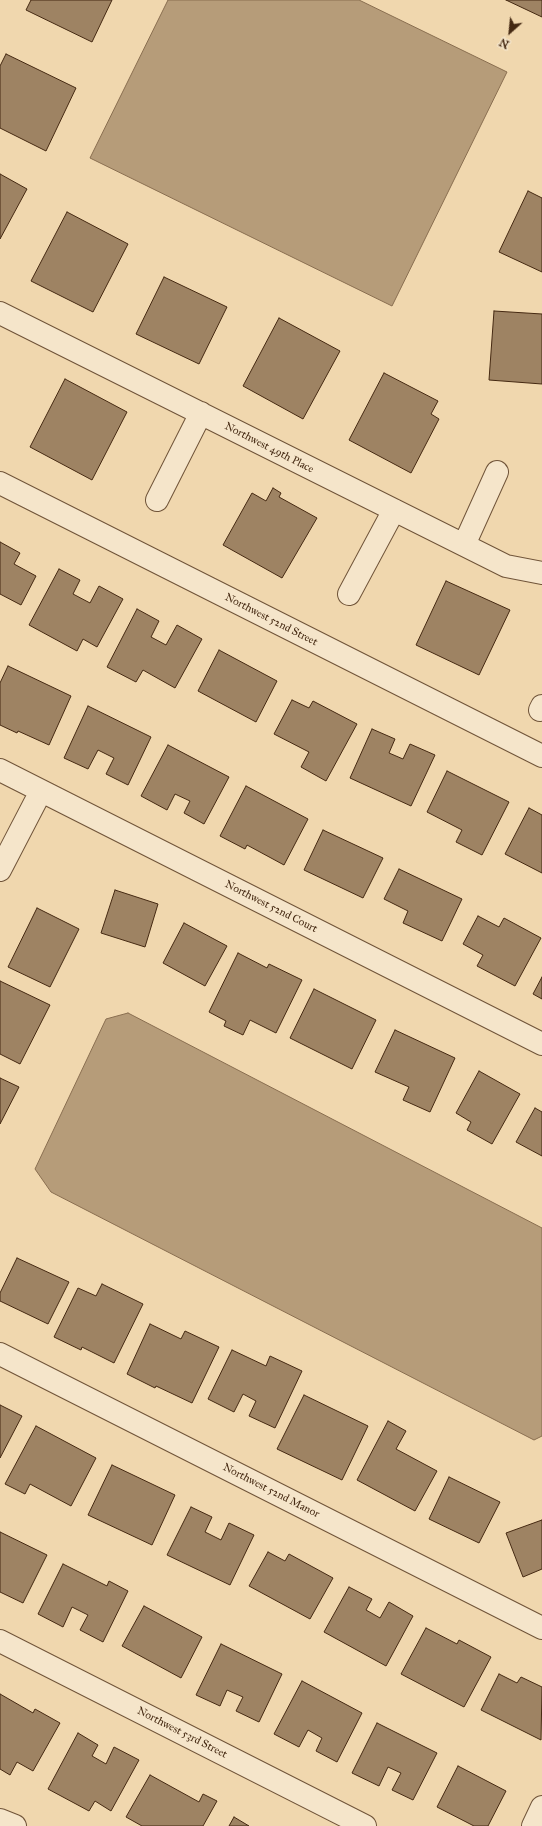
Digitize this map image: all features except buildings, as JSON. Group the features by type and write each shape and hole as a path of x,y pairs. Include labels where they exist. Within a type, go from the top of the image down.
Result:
{"street":[{"name":"Northwest 49th Place","path":"2,318 201,413 506,566 542,573"},
{"path":"157,500 201,413"},
{"path":"464,545 497,472"},
{"name":"Northwest 52nd Street","path":"0,483 542,756"},
{"path":"349,594 394,510"},
{"name":"Northwest 52nd Court","path":"0,770 542,1044"},
{"path":"0,870 41,791"},
{"name":"Northwest 52nd Manor","path":"0,1354 542,1628"},
{"name":"Northwest 53rd Street","path":"0,1641 365,1826"},
{"path":"533,1826 542,1807"},
{"path":"0,1820 15,1826"}],"shaded area":[{"path":"168,0 359,0 507,72 392,306 90,158"},
{"path":"128,1013 542,1228 542,1436 534,1440 51,1192 35,1169 106,1019"}]}
